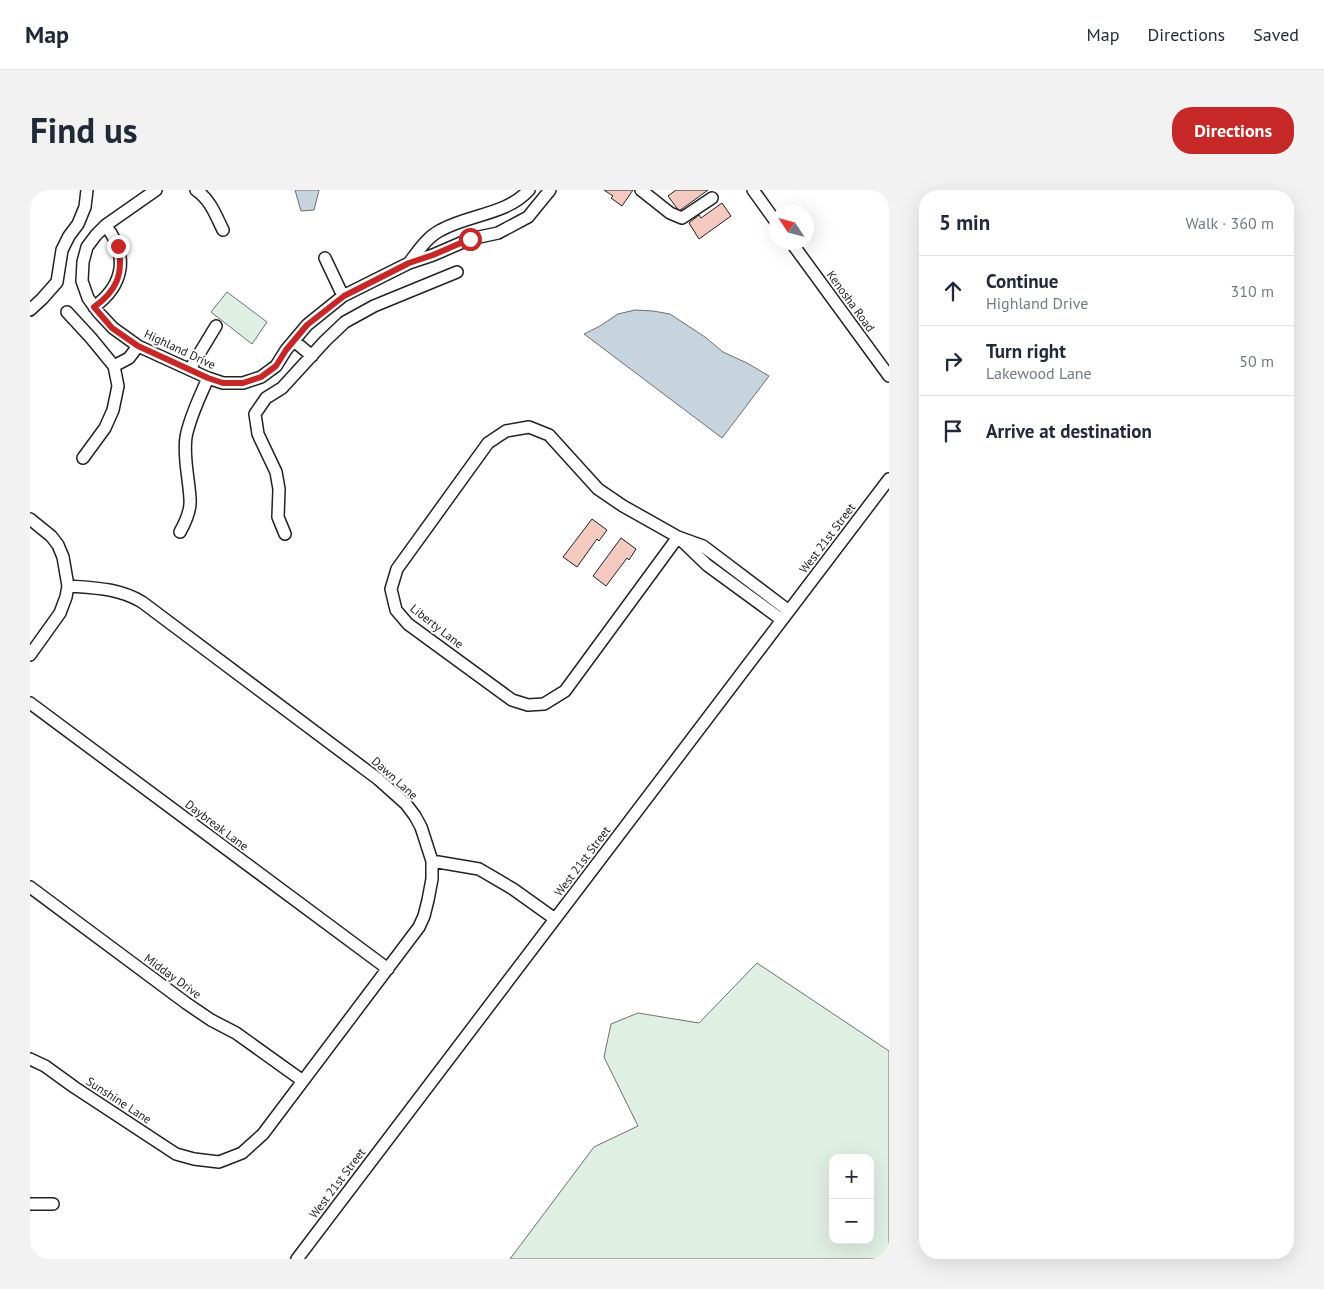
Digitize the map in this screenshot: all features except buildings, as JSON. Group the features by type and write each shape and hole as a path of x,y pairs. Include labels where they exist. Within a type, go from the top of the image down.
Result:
{"street":[{"path":"30,310 56,282 62,250 78,224 85,207 87,190"},
{"name":"Highland Drive","path":"156,190 96,235 87,247 83,262 82,282 88,298 112,328 138,346 223,383 243,383 261,377 276,366 307,325 344,296 409,263 470,239 498,233 528,217 550,190"},
{"path":"196,190 200,192 213,210 223,230"},
{"name":"Highland Drive","path":"409,263 428,239 440,230 513,204 529,190"},
{"path":"641,190 670,213 682,218 712,198"},
{"path":"753,190 769,212"},
{"path":"94,307 112,291 120,269 121,258 118,246 114,235 106,226"},
{"name":"Kenosha Road","path":"797,250 889,376"},
{"path":"62,256 83,262"},
{"path":"324,258 344,296"},
{"path":"285,534 278,517 279,489 276,472 258,434 255,414 266,398 282,388 345,322 374,306 458,272"},
{"path":"67,312 114,366 118,386 113,410 105,428 83,458"},
{"path":"190,369 216,326"},
{"path":"294,341 312,356"},
{"path":"114,366 129,358 138,346"},
{"path":"180,532 191,501 185,461 186,437 191,418 208,378"},
{"name":"Liberty Lane","path":"678,537 565,691 544,704 528,705 512,700 408,624 396,610 392,588 397,568 488,443 506,431 530,427 549,435 598,489 622,506 678,537 703,546 789,611"},
{"name":"West 21st Street","path":"297,1259 889,479"},
{"path":"30,518 51,536 58,545 68,586 60,613 30,655"},
{"name":"Liberty Lane","path":"678,537 707,565 782,620"},
{"name":"Dawn Lane","path":"68,586 114,590 132,596 142,602 378,779 406,804 414,816 421,827 432,861 432,879 424,916 419,927 263,1134 242,1153 220,1167"},
{"name":"Daybreak Lane","path":"30,703 388,969"},
{"path":"432,861 479,869 513,889 555,919"},
{"name":"Midday Drive","path":"30,887 186,1003 211,1020 236,1033 303,1081"},
{"name":"Sunshine Lane","path":"30,1059 46,1066 176,1154 220,1167"},
{"path":"30,1204 53,1204"}],"green space":[{"path":"227,292 267,322 252,344 211,312"},
{"path":"757,963 889,1051 889,1259 510,1259 594,1147 638,1126 604,1057 611,1024 638,1013 699,1023"}],"shaded area":[{"path":"295,190 319,190 314,210 301,211"},
{"path":"635,310 670,314 705,337 723,352 769,376 722,438 584,334 618,314"}],"route":[{"path":"118,246 121,258 117,281 112,291 94,307 112,328 138,346 208,378 223,383 243,383 261,377 276,366 286,350 307,325 344,296 409,263 470,239"}]}
